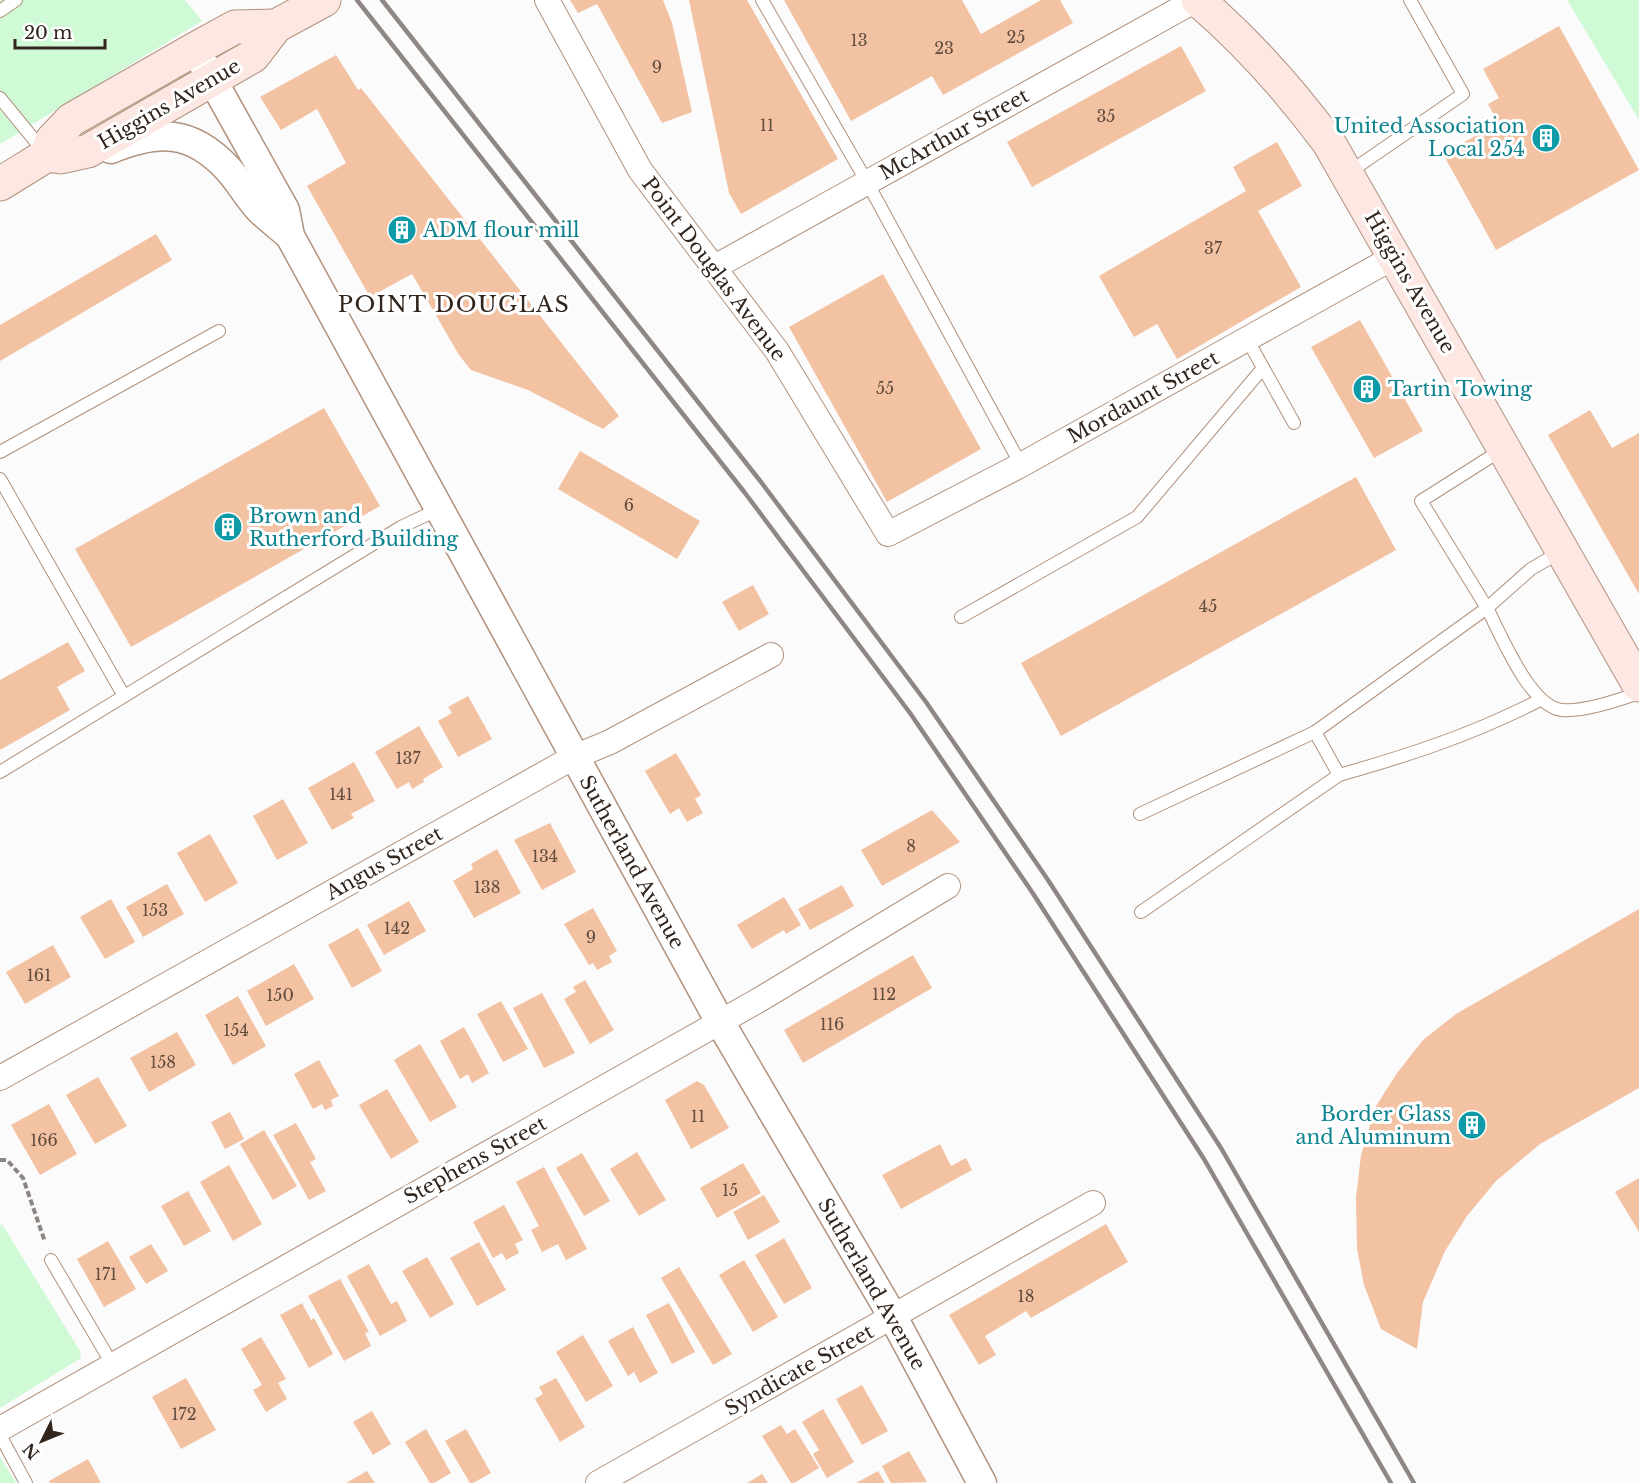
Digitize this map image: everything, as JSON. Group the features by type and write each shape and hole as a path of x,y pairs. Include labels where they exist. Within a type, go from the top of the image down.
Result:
{"main road":[{"name":"Higgins Avenue","path":"0,184 47,155 61,157 88,151 253,56 276,26 324,0"},
{"name":"Higgins Avenue","path":"1197,0 1261,58 1297,100 1347,174 1639,685"},
{"name":"Higgins Avenue","path":"47,155 52,140 71,120 195,49 235,27 276,26"}],"street":[{"name":"Point Douglas Avenue","path":"547,0 640,170 777,351 888,534"},
{"name":"McArthur Street","path":"713,268 1197,0"},
{"name":"Sutherland Avenue","path":"195,49 285,210 290,236 720,1022 893,1317 975,1480"},
{"name":"Sutherland Avenue","path":"88,151 112,149 130,140 151,135 171,135 190,141 226,167 258,208 290,236"},
{"name":"Mordaunt Street","path":"888,534 1021,465 1395,256"},
{"name":"Angus Street","path":"0,1078 574,757 610,742 771,655"},
{"name":"Stephens Street","path":"0,1429 720,1022 948,886"},
{"name":"Syndicate Street","path":"598,1483 1093,1203"}],"lane":[{"path":"0,11 16,0"},
{"path":"762,0 867,182 1021,465"},
{"path":"1347,174 1463,94 1410,0"},
{"path":"0,98 47,155"},
{"path":"0,452 219,331"},
{"path":"1247,339 1294,423"},
{"path":"961,617 1137,517 1263,368"},
{"path":"1504,449 1421,501 1488,608 1511,656 1540,700 1561,710 1606,703 1639,693"},
{"path":"0,479 124,696"},
{"path":"0,772 401,527 439,509"},
{"path":"1140,814 1315,732 1488,608 1531,569 1563,550"},
{"path":"1141,912 1339,776 1428,750 1486,727 1540,700"},
{"path":"1315,732 1339,776"},
{"path":"51,1260 112,1364"},
{"path":"0,1435 26,1483"}],"path":[{"path":"0,1160 8,1160 23,1178 51,1260"}],"green space":[{"path":"0,0 185,0 202,21 0,144"},
{"path":"1567,0 1639,0 1639,120"},
{"path":"2,1224 80,1351 81,1358 0,1408 0,1226"},
{"path":"0,1457 16,1483 0,1483"}],"building":[{"path":"570,0 663,0 672,23 692,112 662,123 597,4 578,13"},
{"path":"689,0 747,0 838,159 741,214 729,193"},
{"path":"784,0 962,0 981,34 1041,0 1060,0 1073,23 943,95 932,76 851,121"},
{"name":"United Association Local 254","path":"1559,26 1639,170 1496,250 1443,154 1498,123 1488,104 1499,98 1483,69"},
{"path":"1181,46 1206,91 1032,187 1007,142"},
{"name":"ADM flour mill","path":"336,55 358,90 361,88 619,416 603,429 528,390 471,370 459,355 412,274 370,297 307,186 346,163 317,109 281,130 260,97"},
{"path":"1277,142 1302,186 1258,211 1301,287 1177,359 1157,324 1134,337 1099,276 1246,191 1233,167"},
{"path":"156,234 172,260 0,361 0,325"},
{"path":"883,274 981,449 887,502 789,327"},
{"name":"Tartin Towing","path":"1360,320 1423,431 1374,458 1311,347"},
{"name":"Brown and Rutherford Building","path":"324,408 380,506 131,647 75,549"},
{"path":"1590,410 1612,448 1639,433 1639,594 1548,435"},
{"path":"580,451 700,521 677,559 558,489"},
{"path":"1356,477 1396,550 1061,736 1021,663"},
{"path":"753,585 769,614 739,631 722,602"},
{"path":"68,642 85,671 57,687 70,710 0,750 0,680"},
{"path":"468,696 492,739 458,757 438,721 452,713 448,707"},
{"path":"419,726 443,767 412,789 409,782 397,789 375,752"},
{"path":"676,753 701,795 695,799 703,813 687,822 679,808 670,814 645,771"},
{"path":"354,762 375,801 351,814 354,818 332,830 308,788"},
{"path":"283,799 308,843 277,860 253,816"},
{"path":"932,810 960,842 882,886 861,850"},
{"path":"550,823 576,872 542,890 514,840"},
{"path":"210,834 238,883 205,902 177,853"},
{"path":"497,849 521,893 474,918 453,881 473,869 471,864"},
{"path":"167,884 184,914 143,937 126,907"},
{"path":"842,885 854,906 810,930 798,909"},
{"path":"784,897 801,925 786,934 784,930 752,949 737,925"},
{"path":"111,899 135,942 105,959 80,917"},
{"path":"409,901 426,931 384,955 367,925"},
{"path":"593,908 617,951 609,956 612,962 597,970 593,963 589,965 564,924"},
{"name":"Border Glass and Aluminum","path":"1639,909 1639,1088 1540,1144 1496,1181 1467,1216 1445,1251 1423,1302 1417,1349 1381,1329 1364,1285 1357,1249 1356,1198 1361,1155 1376,1106 1397,1073 1423,1040 1456,1014"},
{"path":"358,928 382,971 352,988 328,945"},
{"path":"53,945 71,977 25,1004 6,972"},
{"path":"913,955 932,988 803,1063 784,1030"},
{"path":"294,964 314,999 266,1026 247,991"},
{"path":"585,980 614,1030 590,1044 564,999 576,992 573,987"},
{"path":"542,993 575,1053 544,1068 513,1008"},
{"path":"238,996 266,1046 233,1065 205,1015"},
{"path":"501,1001 528,1049 503,1062 477,1014"},
{"path":"464,1027 489,1073 472,1083 468,1074 460,1079 440,1041"},
{"path":"177,1032 196,1065 149,1092 130,1058"},
{"path":"420,1044 457,1107 430,1122 394,1060"},
{"path":"319,1060 339,1096 331,1100 333,1106 325,1110 322,1104 313,1109 294,1074"},
{"path":"98,1077 127,1126 95,1144 66,1095"},
{"path":"697,1081 704,1085 729,1128 691,1149 665,1100"},
{"path":"387,1089 419,1142 391,1159 359,1105"},
{"path":"49,1104 77,1154 40,1175 11,1125"},
{"path":"230,1112 244,1139 225,1149 211,1122"},
{"path":"296,1123 316,1159 310,1162 326,1191 309,1200 273,1135"},
{"path":"264,1130 297,1186 273,1200 240,1144"},
{"path":"940,1144 951,1166 966,1158 972,1170 901,1209 882,1175"},
{"path":"637,1152 666,1200 639,1216 610,1169"},
{"path":"582,1153 610,1201 584,1216 556,1168"},
{"path":"743,1163 761,1193 717,1218 700,1188"},
{"path":"229,1165 262,1224 233,1241 200,1182"},
{"path":"544,1167 587,1249 566,1260 558,1244 542,1252 531,1230 539,1226 516,1182"},
{"path":"1639,1178 1639,1232 1615,1192"},
{"path":"188,1191 211,1231 184,1246 161,1206"},
{"path":"764,1195 780,1222 748,1240 733,1212"},
{"path":"504,1205 523,1240 515,1244 519,1253 506,1260 502,1253 493,1258 473,1222"},
{"path":"1106,1224 1128,1262 1031,1318 1026,1311 985,1336 996,1355 979,1365 949,1315"},
{"path":"784,1238 812,1288 784,1304 755,1255"},
{"path":"108,1241 136,1289 104,1307 77,1259"},
{"path":"479,1242 506,1290 477,1306 450,1258"},
{"path":"151,1244 168,1271 146,1284 129,1257"},
{"path":"427,1257 454,1304 430,1318 402,1271"},
{"path":"744,1260 778,1317 753,1332 719,1275"},
{"path":"369,1264 391,1304 397,1301 407,1321 380,1336 347,1276"},
{"path":"679,1267 732,1354 713,1365 661,1278"},
{"path":"340,1279 369,1332 365,1333 371,1346 344,1361 308,1296"},
{"path":"302,1303 311,1320 314,1318 333,1354 309,1368 280,1315"},
{"path":"669,1303 695,1352 672,1364 646,1315"},
{"path":"633,1327 658,1373 640,1383 634,1372 628,1376 608,1341"},
{"path":"583,1335 613,1386 586,1402 556,1352"},
{"path":"261,1337 286,1379 278,1383 287,1399 266,1412 253,1390 262,1385 241,1349"},
{"path":"186,1378 216,1430 181,1449 152,1397"},
{"path":"556,1378 585,1427 560,1442 535,1399 543,1394 539,1387"},
{"path":"862,1385 888,1431 862,1445 836,1399"},
{"path":"823,1409 854,1462 827,1478 813,1454 819,1450 802,1422"},
{"path":"372,1411 391,1444 373,1455 353,1422"},
{"path":"781,1425 787,1434 795,1429 819,1468 794,1483 791,1483 762,1436"},
{"path":"426,1429 451,1473 434,1483 430,1483 405,1442"},
{"path":"466,1429 491,1473 473,1483 470,1483 445,1441"},
{"path":"909,1451 927,1482 891,1483 882,1466"},
{"path":"88,1459 101,1483 50,1483 49,1481"},
{"path":"367,1471 375,1483 346,1483"},
{"path":"878,1471 885,1483 856,1483"},
{"path":"762,1474 768,1483 747,1483"}],"railway":[{"path":"357,0 745,493 910,713 1032,892 1204,1159 1391,1483"},
{"path":"382,0 761,482 926,702 1048,880 1221,1148 1414,1483"}],"place":[{"name":"United Association Local 254","path":"1546,138"},
{"name":"ADM flour mill","path":"402,230"},
{"name":"Tartin Towing","path":"1367,389"},
{"name":"Brown and Rutherford Building","path":"228,527"},
{"name":"Border Glass and Aluminum","path":"1472,1125"}],"district":[{"name":"POINT DOUGLAS","path":"454,304"}]}
